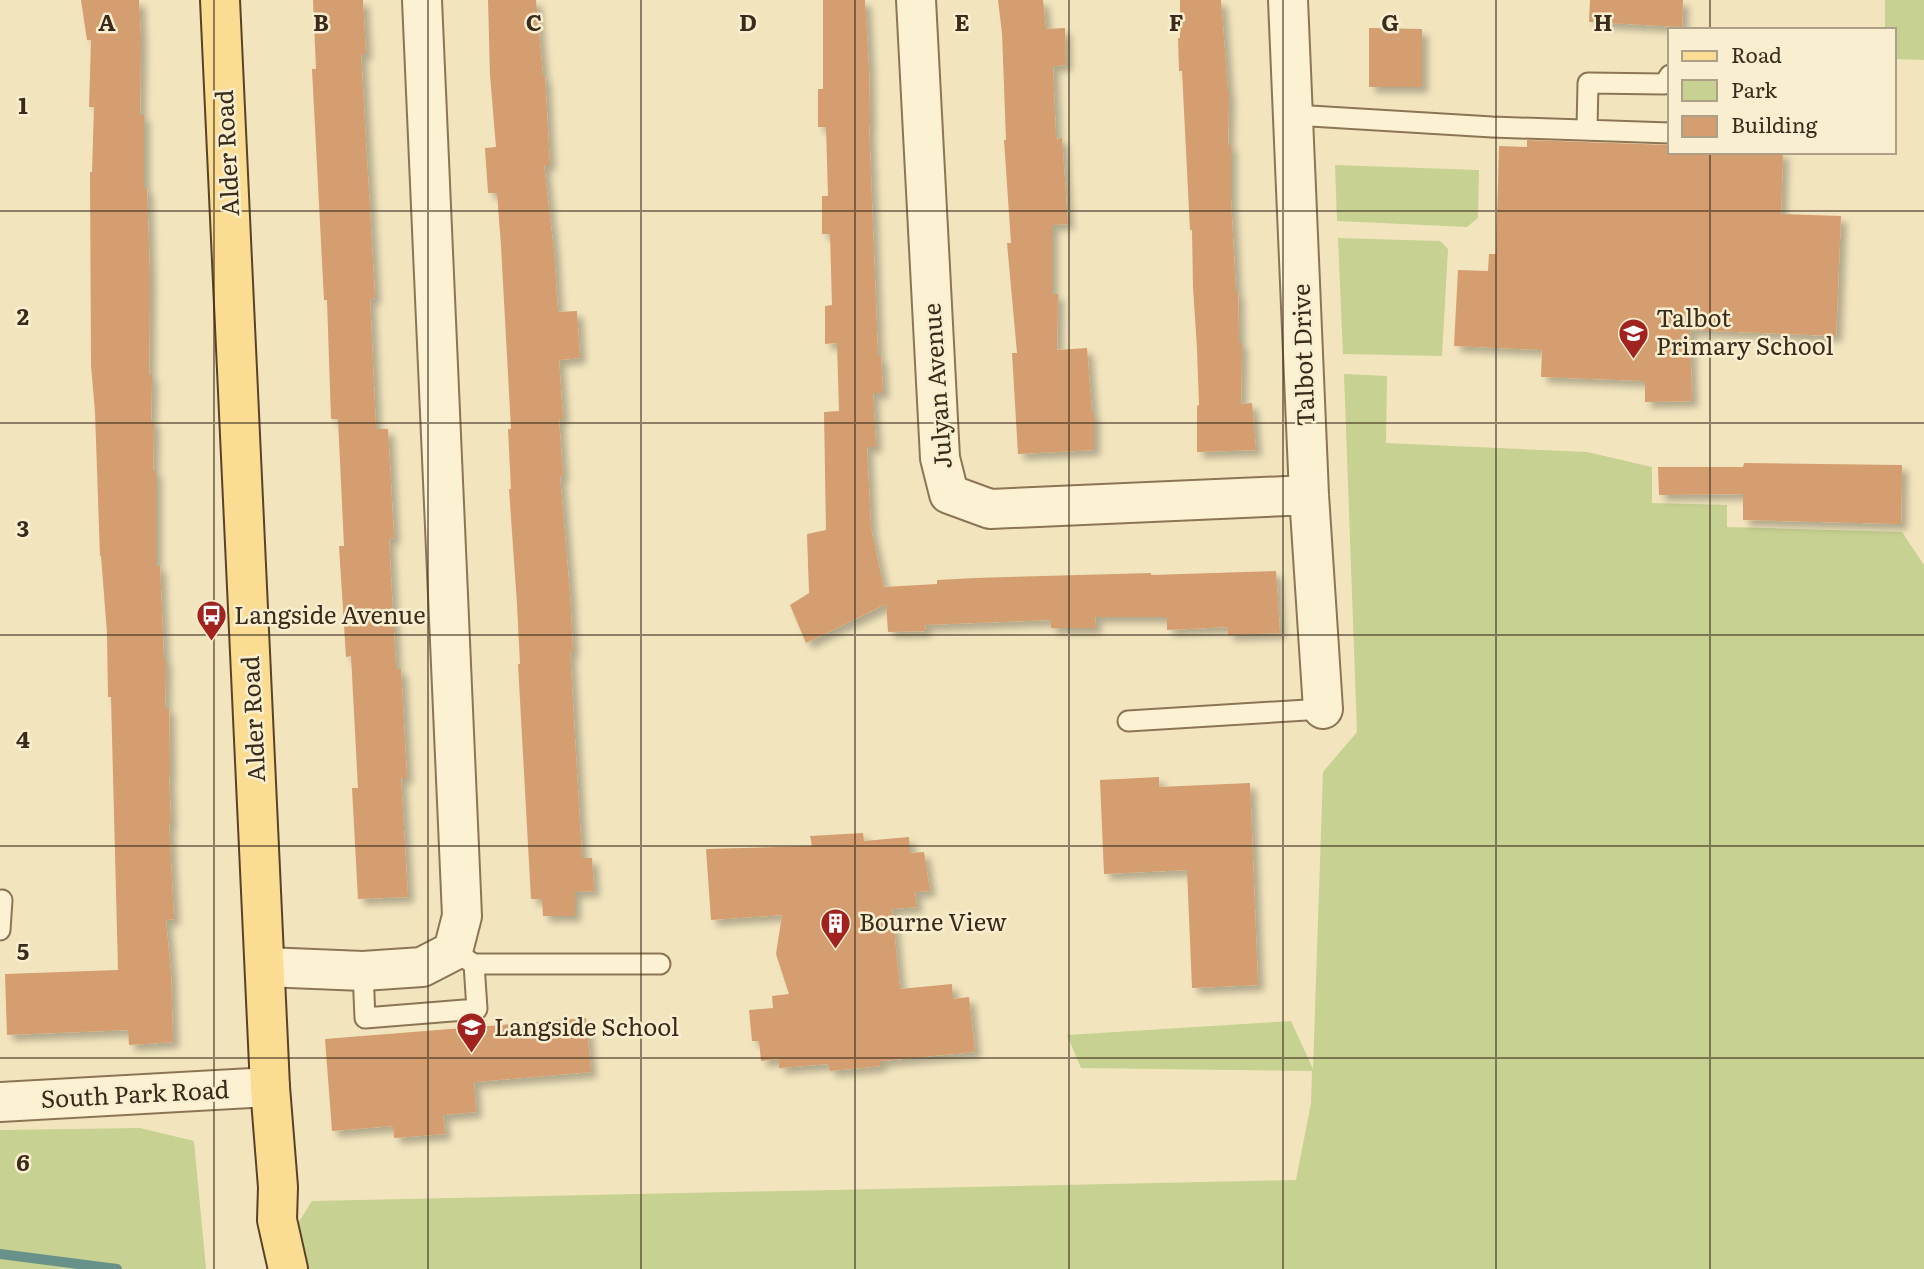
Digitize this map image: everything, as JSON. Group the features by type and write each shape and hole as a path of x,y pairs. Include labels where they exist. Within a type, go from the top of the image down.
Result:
{"main road":[{"name":"Alder Road","path":"220,0 270,1087 278,1187 277,1220 288,1269"}],"street":[{"path":"265,967 363,971 422,967 464,957 422,0"},
{"name":"Julyan Avenue","path":"916,0 940,458 949,494 990,509 1310,495"},
{"name":"Talbot Drive","path":"1289,0 1310,495 1323,709"},
{"name":"South Park Road","path":"0,1102 270,1087"}],"lane":[{"path":"1587,129 1588,83 1664,84 1668,78"},
{"path":"1294,115 1492,127 1668,132"},
{"path":"1128,721 1323,709"},
{"path":"0,930 2,900"},
{"path":"363,971 365,1018 477,1009 464,957 660,964"}],"green space":[{"path":"1885,0 1924,0 1924,60 1896,59 1896,28 1885,28"},
{"path":"1335,165 1479,170 1478,218 1467,227 1337,221"},
{"path":"1338,238 1440,241 1448,249 1442,356 1343,354"},
{"path":"1344,374 1387,376 1386,443 1587,452 1652,467 1652,503 1727,505 1727,527 1902,532 1924,565 1924,1269 269,1269 312,1201 1296,1180 1311,1103 1312,1071 1081,1068 1067,1035 1291,1021 1313,1069 1323,772 1357,732"},
{"path":"140,1128 194,1141 206,1269 0,1269 0,1130"}],"building":[{"path":"81,0 139,0 141,40 140,115 144,115 144,188 147,188 149,375 152,375 151,422 154,422 153,471 156,471 156,566 160,566 166,660 165,708 169,708 169,824 174,919 166,920 173,1042 129,1045 128,1030 7,1035 5,974 118,970 111,697 108,697 107,633 100,556 91,365 90,172 94,107 89,107 91,40 87,40"},
{"path":"313,0 363,0 366,54 361,54 375,298 370,299 376,429 388,429 394,538 389,539 396,669 401,669 407,778 401,778 408,897 358,899 352,788 358,788 351,656 346,657 339,546 344,546 338,419 331,419 327,300 324,300 312,69 316,69"},
{"path":"488,0 536,0 545,76 550,165 544,165 558,312 577,311 580,358 559,360 563,419 559,419 563,476 560,477 570,594 573,652 570,652 582,858 592,858 594,891 575,892 575,916 543,916 542,899 531,899 509,489 508,429 511,429 501,246 497,193 488,193 485,148 496,147"},
{"path":"823,0 865,0 878,356 881,356 883,393 873,393 876,447 867,447 871,529 885,593 884,587 937,584 937,580 1276,571 1280,633 1228,635 1227,627 1167,630 1167,617 1095,617 1096,628 1051,628 1050,620 925,625 926,631 888,632 886,604 806,643 790,605 809,593 807,534 826,530 824,412 839,411 837,343 825,344 825,306 832,305 830,234 822,234 822,196 828,196 826,127 818,127 818,89 823,89"},
{"path":"998,0 1043,0 1046,29 1065,28 1066,65 1053,66 1056,139 1062,138 1068,224 1052,225 1052,294 1058,294 1057,350 1087,348 1094,413 1094,450 1018,454 1012,353 1017,353 1007,243 1011,243 1004,140 1002,33"},
{"path":"1180,0 1221,0 1229,92 1228,145 1231,145 1231,200 1239,343 1242,343 1241,404 1252,403 1256,450 1197,452 1197,349 1182,71 1179,71"},
{"path":"1590,0 1683,0 1682,27 1589,22"},
{"path":"1369,28 1422,29 1422,87 1369,87"},
{"name":"Talbot Primary School","path":"1527,140 1668,145 1668,154 1783,154 1781,214 1841,216 1836,336 1690,330 1692,401 1645,402 1645,381 1541,377 1542,350 1454,346 1458,270 1488,271 1489,254 1496,254 1499,146 1527,147"},
{"path":"1744,463 1902,465 1901,524 1743,520 1743,494 1659,495 1658,467 1743,467"},
{"path":"1159,777 1159,787 1250,783 1258,985 1192,988 1187,870 1104,874 1100,780"},
{"name":"Bourne View","path":"863,833 864,841 909,837 910,853 924,852 930,891 915,892 917,907 892,909 900,989 952,984 953,999 969,997 975,1052 881,1061 881,1066 830,1071 828,1064 779,1068 778,1059 761,1061 759,1041 752,1041 749,1010 773,1008 772,996 789,994 776,954 782,915 711,920 706,849 812,846 810,836"},
{"name":"Langside School","path":"586,1018 591,1072 474,1082 476,1112 443,1115 445,1134 394,1138 393,1126 332,1131 325,1039"}],"waterway":[{"path":"0,1254 117,1269"}],"place":[{"name":"Talbot Primary School","path":"1633,360"},
{"name":"Langside Avenue","path":"211,643"},
{"name":"Bourne View","path":"836,950"},
{"name":"Langside School","path":"471,1055"}]}
